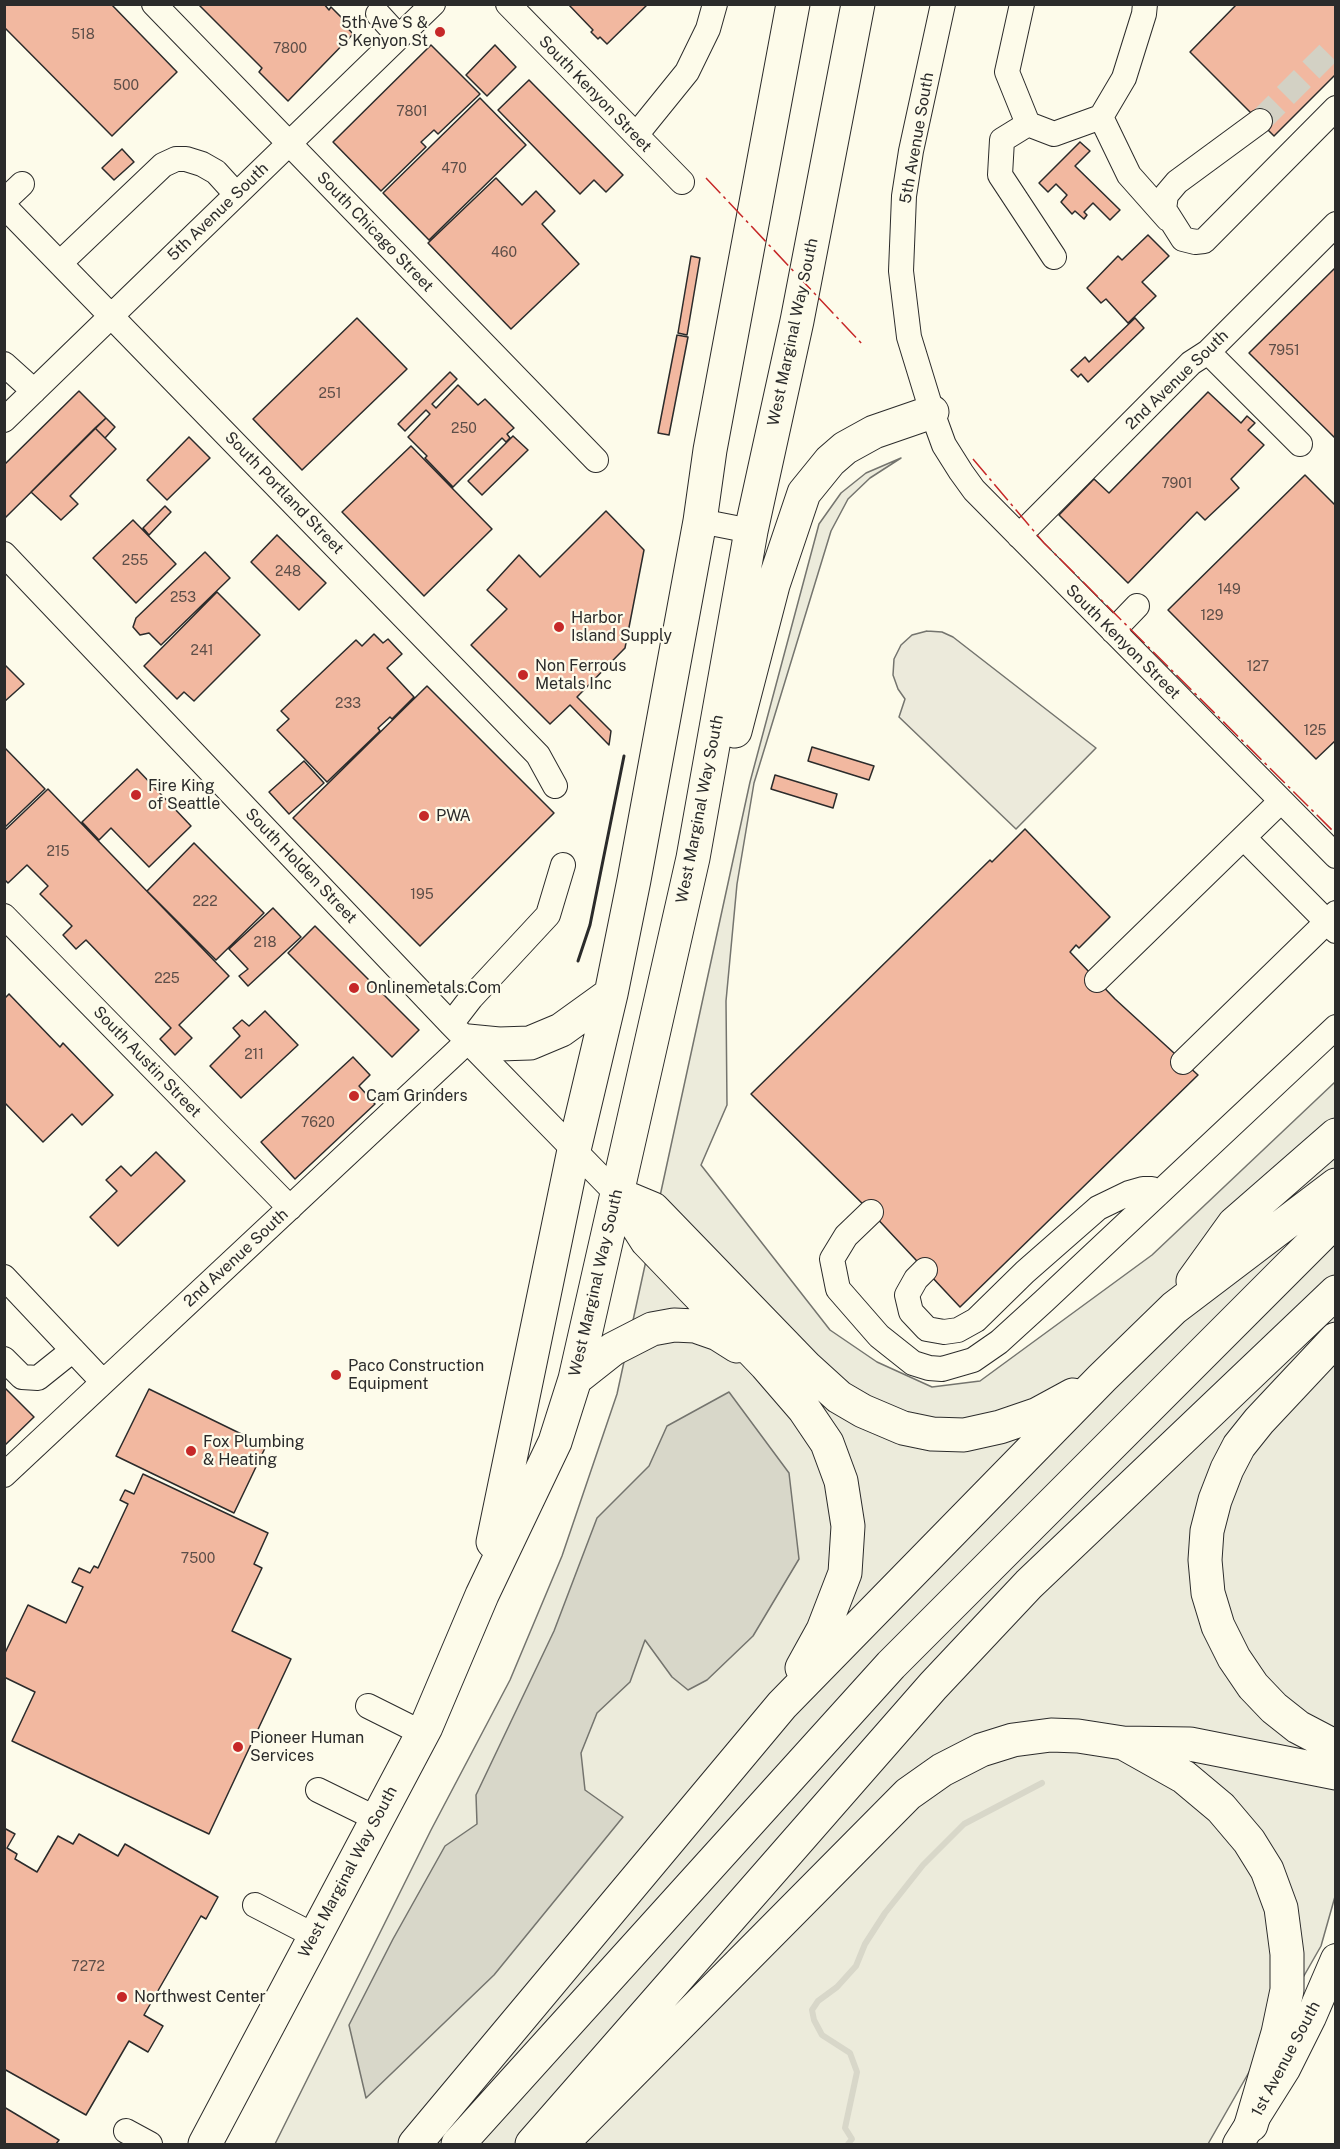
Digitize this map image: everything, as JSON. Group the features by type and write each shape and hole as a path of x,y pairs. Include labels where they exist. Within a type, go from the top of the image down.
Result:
{"highway":[{"name":"West Marginal Way South","path":"482,1595 574,1150 611,994 634,880 700,521 712,439 793,4"},
{"name":"West Marginal Way South","path":"205,2145 422,1732 482,1595 555,1442 575,1379 673,938 693,858 752,531 797,321 858,4"},
{"path":"693,858 732,743 773,585 804,493 830,461 845,448 874,432 932,412"},
{"path":"459,1033 499,1044 530,1043 561,1030 611,994"},
{"path":"1174,1308 1234,1224 1335,1135"},
{"path":"414,2145 782,1705 1102,1378 1174,1308 1335,1185"},
{"path":"617,1194 647,1241 766,1365 804,1409 827,1443 841,1482 848,1526 845,1573 823,1630 782,1705"},
{"path":"617,1194 653,1209 806,1367 839,1397 863,1411 903,1428 932,1434 964,1435 1000,1427 1038,1414 1102,1378"},
{"path":"459,2145 891,1665 1335,1220"},
{"path":"532,2145 933,1686 1029,1584 1335,1292"},
{"path":"575,1379 628,1340 648,1330 674,1325 695,1326 718,1335 766,1365"},
{"path":"1328,1742 1274,1708 1253,1686 1234,1658 1218,1626 1208,1593 1205,1560 1207,1531 1215,1500 1239,1446 1259,1421 1335,1339"},
{"path":"561,2145 908,1794 933,1776 981,1750 1012,1740 1051,1735 1078,1736 1123,1743 1190,1744 1335,1773"},
{"path":"1123,1743 1184,1777 1221,1808 1249,1841 1267,1870 1281,1908 1287,1954 1287,1990 1278,2033 1244,2135"}],"main road":[{"name":"1st Avenue South","path":"1244,2135 1285,2069 1311,2017 1335,1959"}],"street":[{"name":"South Chicago Street","path":"154,4 596,460"},
{"name":"5th Avenue South","path":"4,420 433,4"},
{"name":"South Kenyon Street","path":"508,4 682,183"},
{"path":"636,135 687,72 708,29 715,4"},
{"name":"5th Avenue South","path":"932,412 909,337 901,271 904,196 911,151 943,4"},
{"path":"1022,4 1007,72 1028,124 1054,134 1101,117 1124,78 1145,4"},
{"path":"378,14 399,37"},
{"path":"1101,117 1129,175 1183,239 1195,242 1204,241 1335,108"},
{"path":"1168,219 1164,209 1167,195 1177,182 1260,122"},
{"path":"1028,124 1002,140 1000,175 1054,257"},
{"path":"60,263 163,165 176,159 202,164 216,172 236,194"},
{"name":"South Portland Street","path":"4,206 538,755 555,786"},
{"name":"2nd Avenue South","path":"1019,536 1191,363 1208,352 1335,224"},
{"path":"1208,352 1300,444"},
{"path":"4,364 34,391"},
{"name":"South Kenyon Street","path":"932,412 944,445 974,490 1281,801 1332,845"},
{"path":"700,521 752,531"},
{"name":"South Holden Street","path":"4,554 459,1033 617,1194"},
{"path":"1113,631 1137,606"},
{"path":"1097,980 1281,801"},
{"path":"1183,1062 1333,922 1244,838"},
{"name":"2nd Avenue South","path":"4,1475 290,1208 459,1033 471,998 548,915 563,865"},
{"name":"South Austin Street","path":"4,916 290,1208"},
{"path":"872,1212 846,1236 832,1258 838,1288 879,1336 913,1363 942,1370 973,1360 999,1342 1335,1027"},
{"path":"925,1270 916,1279 907,1295 911,1312 927,1329 944,1332 958,1330 976,1320 1025,1272 1098,1208 1143,1189 1152,1189 1158,1194"},
{"path":"4,1277 104,1382"},
{"path":"4,1359 22,1377 38,1378 73,1350"},
{"path":"368,1706 422,1732"},
{"path":"318,1790 377,1819"},
{"path":"255,1905 315,1936"},
{"path":"126,2131 150,2145"}],"shaded area":[{"path":"901,458 870,478 848,499 831,531 754,783 737,884 726,1001 727,1105 701,1165 830,1330 877,1362 932,1387 980,1381 1152,1255 1335,1082 1336,1893 1321,1946 1208,2144 275,2144 431,1830 510,1680 562,1556 617,1394 750,782 819,524 841,493 866,473"},
{"path":"927,631 942,632 953,637 1096,748 1016,829 899,717 905,699 893,675 894,659 901,645 912,635"},
{"path":"729,1392 789,1473 799,1559 753,1636 707,1680 688,1690 672,1677 645,1640 630,1682 597,1713 581,1753 585,1790 623,1817 494,1975 366,2098 349,2025 393,1939 445,1846 477,1824 476,1795 554,1631 597,1518 649,1466 667,1426"}],"building":[{"path":"4,4 111,4 177,72 112,136 4,27"},
{"path":"198,4 324,4 329,10 331,7 346,22 344,24 353,34 288,101 259,72 262,68"},
{"path":"568,4 648,4 607,44 591,32 593,30"},
{"path":"1237,4 1336,4 1336,74 1274,136 1190,52"},
{"path":"431,45 480,94 438,134 434,130 421,142 426,147 381,191 333,142"},
{"path":"495,45 516,67 487,96 466,75"},
{"path":"529,80 623,175 606,192 594,180 580,194 498,110"},
{"path":"480,98 526,145 429,240 383,193"},
{"path":"1080,142 1090,151 1075,166 1120,210 1110,220 1093,203 1084,212 1087,215 1084,219 1075,211 1072,214 1061,202 1067,195 1056,184 1048,192 1039,183"},
{"path":"122,149 134,162 114,180 102,168"},
{"path":"496,178 522,205 536,191 555,211 542,224 579,264 511,329 428,243"},
{"path":"1148,235 1169,256 1142,282 1156,296 1128,323 1106,299 1101,303 1087,288 1118,256 1122,260"},
{"path":"691,256 700,258 687,335 678,333"},
{"path":"1336,267 1336,439 1249,353"},
{"path":"357,318 407,369 302,470 253,419"},
{"path":"1135,318 1144,328 1088,382 1081,374 1078,377 1071,370 1085,357 1089,362"},
{"path":"677,335 688,337 669,435 658,433"},
{"path":"450,372 457,379 432,404 436,408 458,385 478,405 485,399 514,428 507,434 510,438 506,442 502,438 453,487 408,437 430,414 426,410 405,431 398,424"},
{"path":"79,391 106,418 5,518 4,465"},
{"path":"1208,392 1241,423 1247,416 1255,423 1248,430 1264,445 1231,479 1239,488 1205,520 1197,512 1128,583 1059,515 1094,479 1109,493"},
{"path":"106,418 115,427 105,438 95,428"},
{"path":"95,428 116,449 70,496 78,504 61,520 31,492"},
{"path":"513,436 528,450 482,495 468,481"},
{"path":"189,437 210,458 167,500 147,480"},
{"path":"411,446 492,529 424,596 342,512"},
{"path":"1305,475 1336,506 1336,740 1316,759 1168,610"},
{"path":"165,506 171,512 149,535 143,528"},
{"name":"Harbor Island Supply","path":"606,511 644,550 625,648 577,697 611,731 609,745 570,705 550,724 471,645 507,609 487,590 519,555 540,577"},
{"path":"133,520 176,564 136,603 93,558"},
{"path":"277,535 326,583 299,610 251,562"},
{"path":"205,552 230,578 161,645 149,633 140,635 133,627 136,618"},
{"path":"217,592 260,635 194,701 184,692 177,699 144,666"},
{"path":"374,634 383,643 388,639 402,654 387,668 414,697 392,719 390,717 378,728 380,731 327,782 277,730 289,719 281,711 356,640 362,646"},
{"path":"4,664 24,684 4,702"},
{"name":"PWA","path":"427,686 554,813 420,946 293,818"},
{"path":"4,747 45,789 4,828"},
{"path":"812,747 874,766 869,780 808,761"},
{"path":"304,761 324,783 289,814 269,792"},
{"name":"Fire King of Seattle","path":"137,769 191,826 149,867 111,828 99,840 82,822"},
{"path":"775,775 837,794 833,808 771,789"},
{"path":"48,789 229,976 179,1025 192,1038 175,1055 160,1039 171,1028 86,940 76,949 63,935 72,926 40,894 48,886 27,865 8,883 4,879 4,831"},
{"path":"1025,829 1110,917 1079,948 1076,945 1070,952 1115,999 1198,1075 960,1307 871,1212 751,1094 990,860 992,862"},
{"path":"194,843 264,913 216,960 147,891"},
{"path":"273,908 301,937 248,986 239,976 248,969 229,949"},
{"path":"315,926 419,1030 392,1057 288,953"},
{"path":"9,994 60,1047 63,1043 113,1095 82,1125 72,1114 43,1142 4,1102 4,999"},
{"path":"265,1011 298,1045 241,1098 210,1066 240,1036 233,1028 242,1020 249,1026"},
{"path":"353,1057 370,1075 359,1086 375,1104 295,1179 261,1142"},
{"path":"156,1152 185,1181 118,1246 90,1217 117,1191 106,1180 121,1166 131,1176"},
{"path":"4,1387 34,1417 4,1446"},
{"name":"Fox Plumbing & Heating","path":"149,1389 266,1446 234,1513 116,1456"},
{"path":"143,1474 268,1533 254,1564 262,1568 232,1631 291,1659 209,1834 12,1741 35,1692 4,1677 4,1655 28,1605 66,1623 83,1587 72,1582 79,1568 90,1573 94,1566 98,1568 128,1504 120,1500 125,1490 134,1494"},
{"path":"4,1828 15,1834 7,1848 17,1854 15,1859 37,1872 58,1836 73,1844 79,1834 118,1856 125,1844 218,1897 206,1919 201,1916 144,2015 163,2026 148,2052 129,2041 86,2115 4,2069"},
{"path":"4,2107 59,2140 56,2144 4,2144"}],"waterway":[{"path":"848,2144 852,2139 845,2128 857,2072 850,2053 822,2035 814,2020 812,2010 818,2001 837,1987 856,1966 865,1944 885,1913 923,1865 964,1824 1042,1783"}],"tunnel":[{"path":"1260,121 1336,45"}],"wall":[{"path":"578,961 590,925 624,756"}],"power":[{"path":"706,178 863,345"},
{"path":"973,459 1044,543 1336,834"}],"place":[{"name":"5th Ave S & S Kenyon St","path":"440,32"},
{"name":"Harbor Island Supply","path":"559,627"},
{"name":"Non Ferrous Metals Inc","path":"523,675"},
{"name":"Fire King of Seattle","path":"136,795"},
{"name":"PWA","path":"424,816"},
{"name":"Onlinemetals.Com","path":"354,988"},
{"name":"Cam Grinders","path":"354,1096"},
{"name":"Paco Construction Equipment","path":"336,1375"},
{"name":"Fox Plumbing & Heating","path":"191,1451"},
{"name":"Pioneer Human Services","path":"238,1747"},
{"name":"Northwest Center","path":"122,1997"}]}
